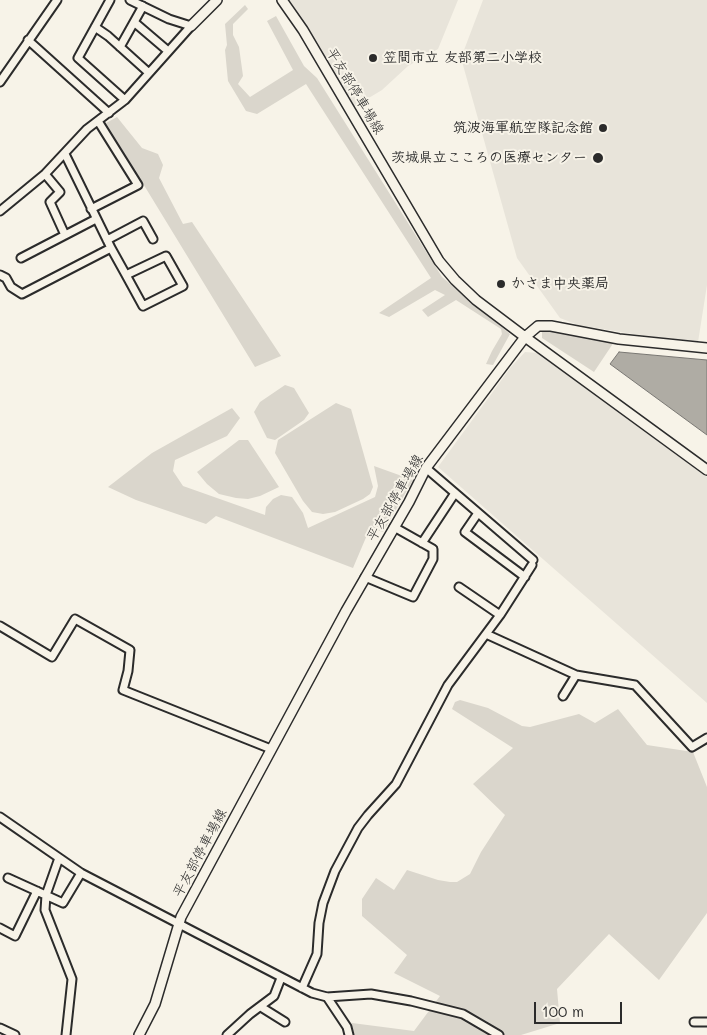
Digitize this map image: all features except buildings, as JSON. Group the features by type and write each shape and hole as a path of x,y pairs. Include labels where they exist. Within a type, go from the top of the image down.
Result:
{"main road":[{"path":"191,26 217,0"},
{"name":"平友部停車場線","path":"139,1035 154,1004 181,917 365,577 426,468 525,337 462,287 439,261 302,30 282,0"},
{"path":"707,348 619,339 551,326 538,326 525,337 707,470"}],"street":[{"path":"0,82 57,0"},
{"path":"110,0 78,58 125,100"},
{"path":"0,211 45,174 87,129 125,100 191,26 169,19 130,0"},
{"path":"120,47 143,6"},
{"path":"134,22 168,51"},
{"path":"95,28 108,36 149,73"},
{"path":"28,40 109,113"},
{"path":"91,209 138,185 98,121"},
{"path":"65,154 96,219 111,248 143,306 183,286 166,256 126,275"},
{"path":"45,174 60,192 50,202 65,235"},
{"path":"21,258 96,219"},
{"path":"107,240 143,221 153,239"},
{"path":"0,275 6,278 11,287 22,294 111,248"},
{"path":"302,988 317,954 320,914 335,871 358,828 396,784 448,685 500,615 525,577 532,562 426,468"},
{"path":"422,542 455,492"},
{"path":"478,513 465,532 525,577"},
{"path":"365,577 413,597 433,559 433,549 394,527"},
{"path":"459,587 500,615"},
{"path":"0,626 52,657 75,619 130,650 128,671 123,690 271,749"},
{"path":"486,634 576,675 635,686 692,747 707,738"},
{"path":"563,696 576,675"},
{"path":"0,817 81,873 312,993 327,997 371,994 411,1000 463,1014 499,1035"},
{"path":"60,858 46,895 45,910 72,978 66,1035"},
{"path":"8,878 63,903 81,873"},
{"path":"0,928 16,936 38,891"},
{"path":"228,1035 250,1014 274,996 281,978"},
{"path":"327,997 347,1027 349,1035"},
{"path":"261,1007 286,1022"},
{"path":"694,1022 707,1022"},
{"path":"0,1028 15,1035"}],"shaded area":[{"name":"笠間市立 友部第二小学校","path":"289,0 458,0 438,49 408,66 382,90 352,108"},
{"name":"茨城県立こころの医療センター","path":"483,0 707,0 707,285 698,342 578,325 560,318 517,258 461,58"},
{"path":"245,5 248,9 233,24 233,35 239,47 243,76 238,84 250,97 293,70 267,21 276,16 304,66 317,78 442,277 510,334 493,365 486,364 502,334 501,329 456,300 428,317 422,310 445,295 435,290 389,317 379,313 431,278 306,84 257,114 246,111 228,81 225,50 227,45 225,24"},
{"path":"117,117 142,148 158,154 163,165 159,178 183,224 192,222 281,356 255,367 106,123"},
{"path":"542,330 614,342 594,372 542,338"},
{"path":"525,352 538,353 707,477 707,703 438,467 511,367"},
{"path":"619,352 707,360 707,435 610,364"},
{"path":"285,385 294,388 309,413 304,420 275,440 267,438 254,412 260,402"},
{"path":"336,403 351,409 373,487 370,494 363,499 335,512 323,514 312,512 303,501 275,453 278,440"},
{"path":"232,408 240,418 227,436 175,460 173,471 183,486 265,515 266,507 273,499 281,495 292,497 303,513 308,528 375,497 378,486 374,466 413,480 383,532 370,528 353,568 216,516 206,524 136,500 108,487 152,453"},
{"path":"239,440 248,440 279,487 260,496 248,499 219,494 207,484 197,472"},
{"path":"460,700 488,708 522,726 530,727 579,714 595,723 618,709 647,745 693,752 707,787 707,913 659,980 609,934 557,989 560,1023 521,1035 352,1035 352,1023 414,1031 440,996 394,973 407,955 362,916 362,899 376,878 394,890 407,870 438,880 457,882 470,874 481,852 505,815 473,784 513,748 452,709 455,702"}],"place":[{"name":"笠間市立 友部第二小学校","path":"373,58"},
{"name":"筑波海軍航空隊記念館","path":"603,128"},
{"name":"茨城県立こころの医療センター","path":"598,158"},
{"name":"かさま中央薬局","path":"501,284"}]}
